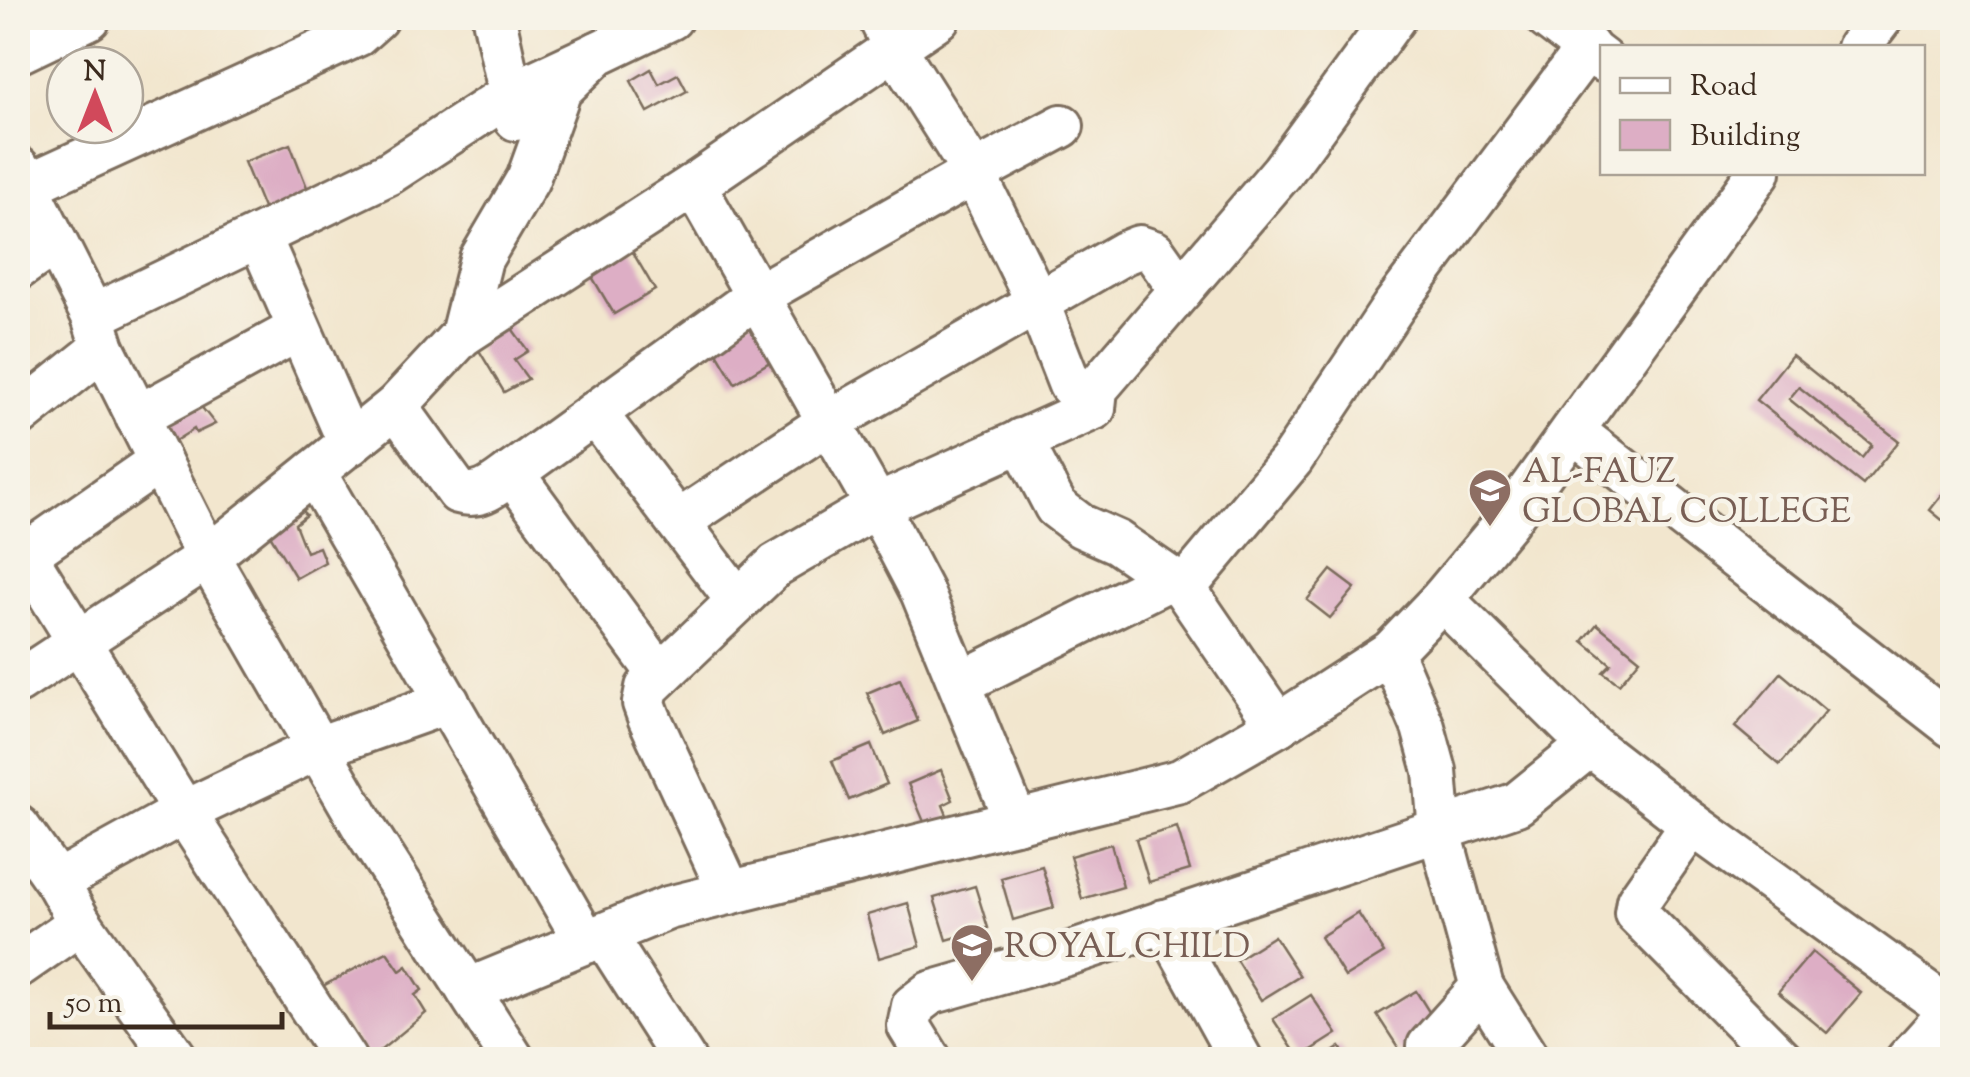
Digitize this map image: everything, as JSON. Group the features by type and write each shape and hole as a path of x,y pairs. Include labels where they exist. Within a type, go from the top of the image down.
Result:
{"street":[{"path":"18,52 90,18"},
{"path":"376,18 356,35 22,177 208,557 366,831 512,1060"},
{"path":"494,18 528,179"},
{"path":"18,416 98,332 259,236 390,172 510,94 671,18"},
{"path":"18,682 208,557 396,406 462,335 694,185 888,34 938,18"},
{"path":"1094,408 1096,389 1282,172 1394,18"},
{"path":"960,683 1176,584 1292,459 1394,306 1595,53 1547,18"},
{"path":"888,34 974,172 1037,301 1070,384 1094,408"},
{"path":"462,335 481,259 528,179 560,90 598,53"},
{"path":"396,406 458,492 471,496 485,492 757,296 1062,126"},
{"path":"468,990 668,908 1180,780 1278,724 1391,652 1442,599 1508,520 1573,431 1750,176"},
{"path":"694,185 878,506 922,592 1016,822"},
{"path":"259,236 350,444"},
{"path":"18,268 55,242"},
{"path":"678,522 829,422 1037,301 1139,247 1154,252 1181,290"},
{"path":"137,417 300,329"},
{"path":"730,893 644,703 647,688 776,565 878,506 1094,408"},
{"path":"595,413 738,601"},
{"path":"1573,431 1952,726"},
{"path":"1022,440 1056,507 1081,526 1117,542 1176,584 1278,724"},
{"path":"160,461 21,549 184,812 345,1060"},
{"path":"314,472 448,702 595,938 684,1060"},
{"path":"512,473 660,675"},
{"path":"1442,599 1590,744 1692,824 1952,1010 1907,1060"},
{"path":"1391,652 1423,727 1435,771 1440,832 1482,987 1528,1060"},
{"path":"57,882 184,812 318,748 448,702"},
{"path":"930,1060 909,1026 913,1006 930,993 1074,952 1517,804 1590,744"},
{"path":"1692,824 1638,901 1636,913 1782,1060"},
{"path":"18,827 177,1060"},
{"path":"1164,921 1241,1060"},
{"path":"18,966 80,923"},
{"path":"1430,1060 1428,1046 1482,987"}],"building":[{"path":"651,69 659,84 678,74 687,91 648,112 631,81"},
{"path":"290,144 312,200 267,218 244,162"},
{"path":"629,246 655,290 614,314 588,270"},
{"path":"754,317 778,357 735,383 711,343"},
{"path":"506,320 528,351 514,360 528,379 504,392 477,347"},
{"path":"1792,355 1899,441 1863,485 1756,400","holes":["1799,387 1872,445 1862,458 1789,399"]},
{"path":"192,395 215,424 196,433 194,429 167,446 152,417"},
{"path":"1952,482 1952,528 1930,510"},
{"path":"300,509 306,515 295,524 306,552 319,547 325,562 296,578 270,535"},
{"path":"1331,570 1355,588 1330,618 1307,600"},
{"path":"1597,624 1640,659 1619,684 1603,672 1611,664 1583,641"},
{"path":"1781,673 1826,711 1780,765 1735,727"},
{"path":"900,679 918,721 885,735 867,693"},
{"path":"871,745 887,784 849,800 832,761"},
{"path":"941,770 953,800 943,805 949,820 927,829 908,784"},
{"path":"1177,827 1190,870 1149,882 1136,839"},
{"path":"1111,844 1123,887 1082,899 1070,856"},
{"path":"1042,866 1054,908 1013,920 1001,878"},
{"path":"975,886 988,928 947,940 934,898"},
{"path":"908,903 920,946 879,958 867,915"},
{"path":"1358,913 1384,953 1345,977 1320,937"},
{"path":"1274,936 1300,976 1261,1000 1236,960"},
{"path":"387,952 400,971 407,966 422,990 415,995 426,1013 369,1060 323,986"},
{"path":"1812,952 1861,993 1827,1033 1778,992"},
{"path":"1416,991 1441,1031 1403,1055 1377,1015"},
{"path":"1311,995 1337,1034 1299,1058 1273,1019"},
{"path":"1340,1047 1348,1060 1321,1060"}],"place":[{"name":"AL-FAUZ GLOBAL COLLEGE","path":"1490,528"},
{"name":"ROYAL CHILD","path":"972,983"}]}
